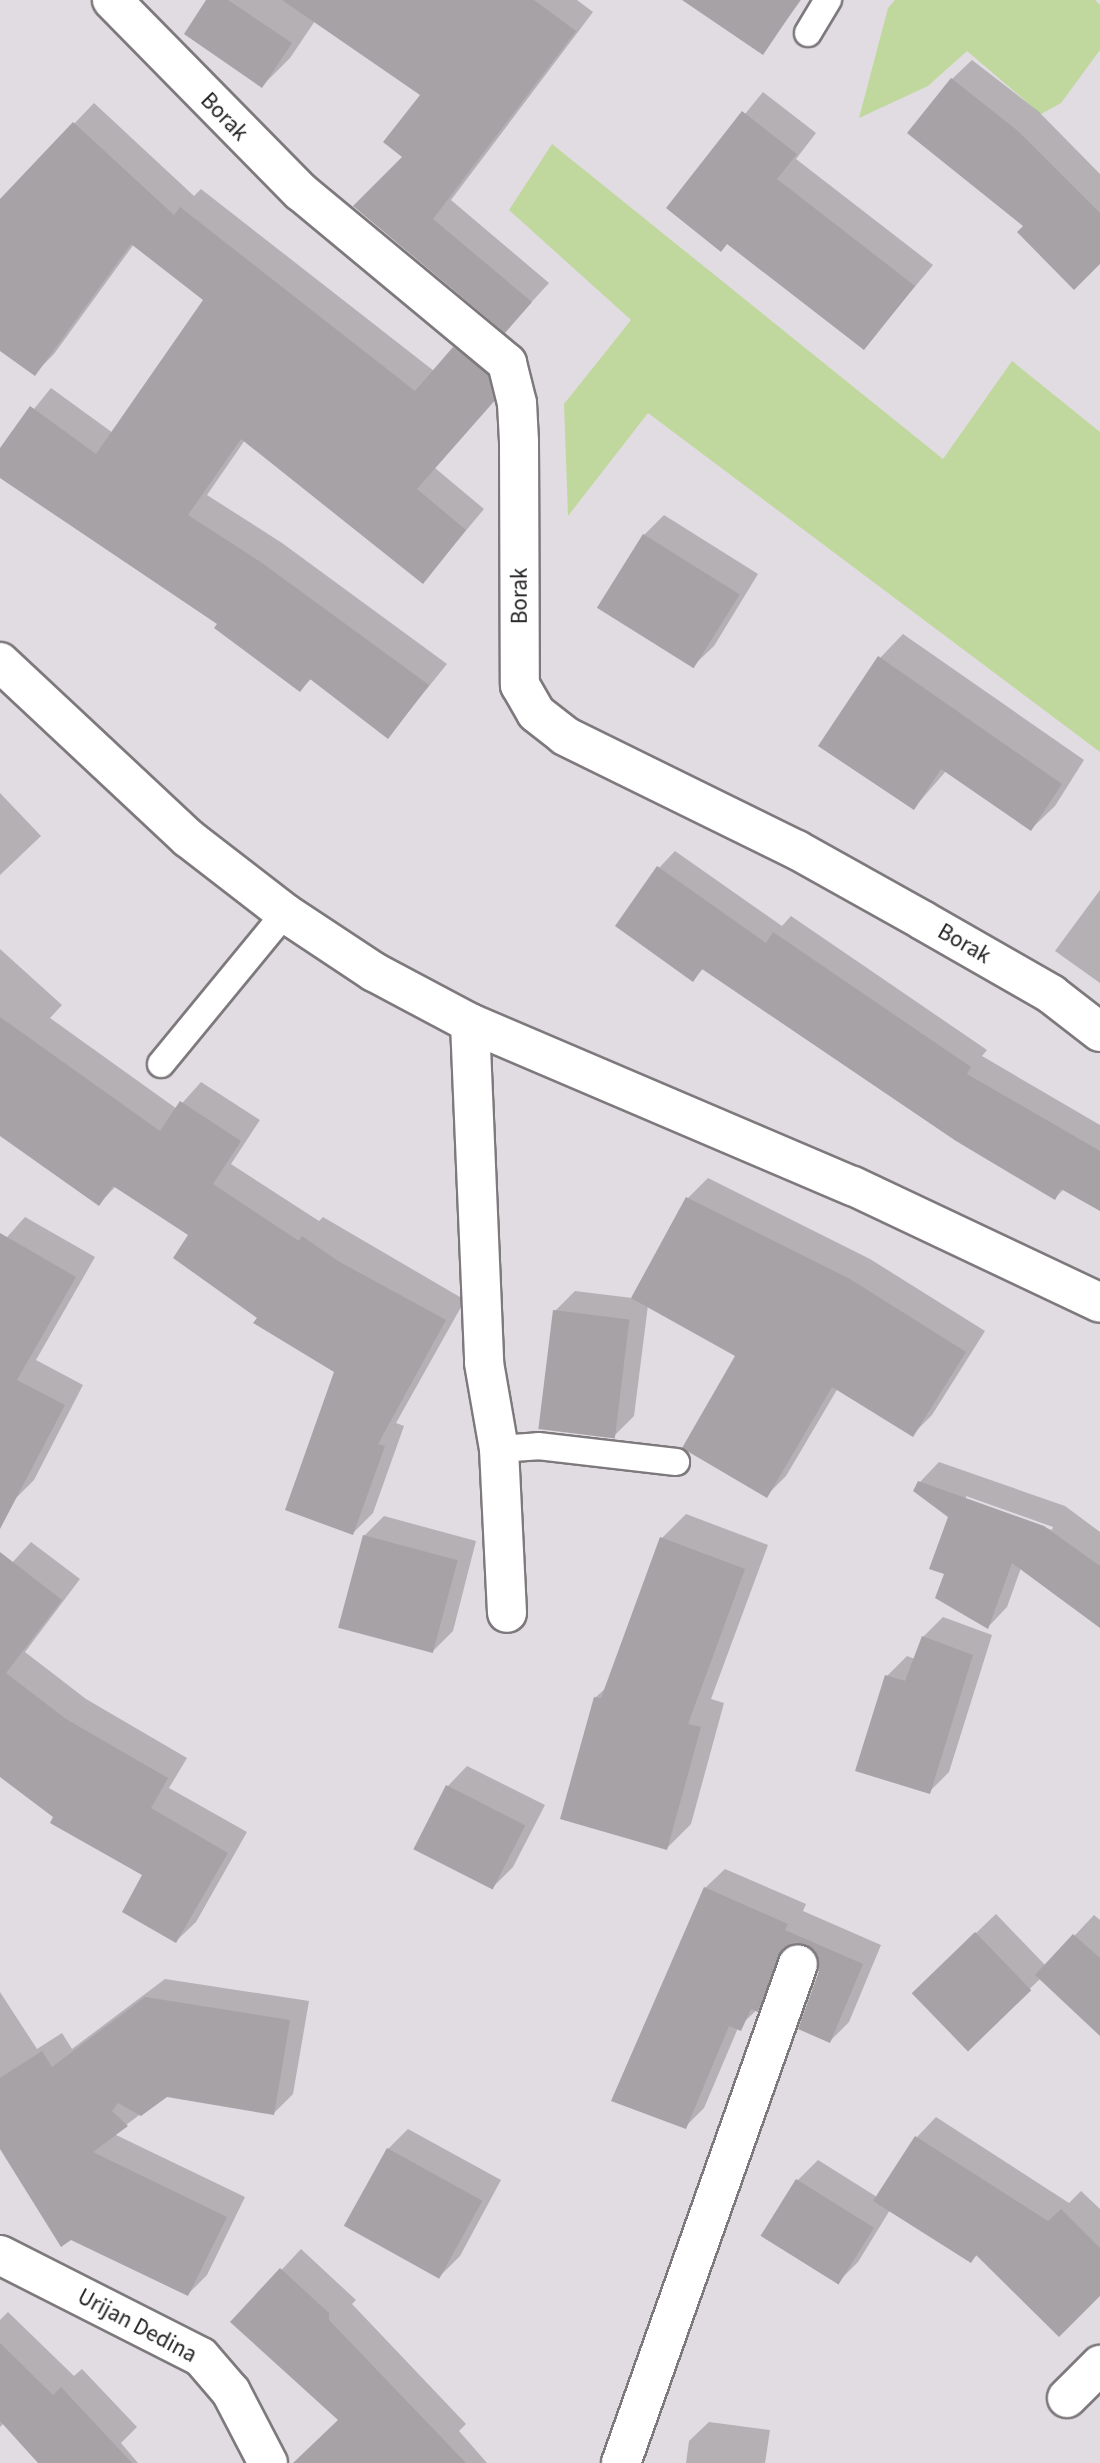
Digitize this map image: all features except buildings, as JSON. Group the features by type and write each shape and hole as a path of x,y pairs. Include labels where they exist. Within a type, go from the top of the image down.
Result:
{"street":[{"name":"Borak","path":"112,0 301,192 507,363 517,403 519,442 520,685 536,713 565,736 797,850 922,920 1051,994 1100,1032"},
{"path":"0,662 188,838 285,913 374,972 470,1023 853,1186 1100,1303"},
{"path":"470,1023 484,1363 499,1449 507,1613"},
{"path":"621,2463 798,1964"},
{"name":"Urijan Dedina","path":"0,2255 201,2357 231,2392 268,2463"},
{"path":"1067,2398 1100,2365"}],"lane":[{"path":"808,33 828,0"},
{"path":"161,1064 285,913"},
{"path":"499,1449 538,1446 676,1462"}],"green space":[{"path":"895,0 1095,0 1100,5 1100,50 1061,103 1041,114 967,51 928,86 859,118 888,8"},
{"path":"552,144 943,459 1012,361 1100,432 1100,752 648,413 568,516 564,404 631,320 509,210"}]}
